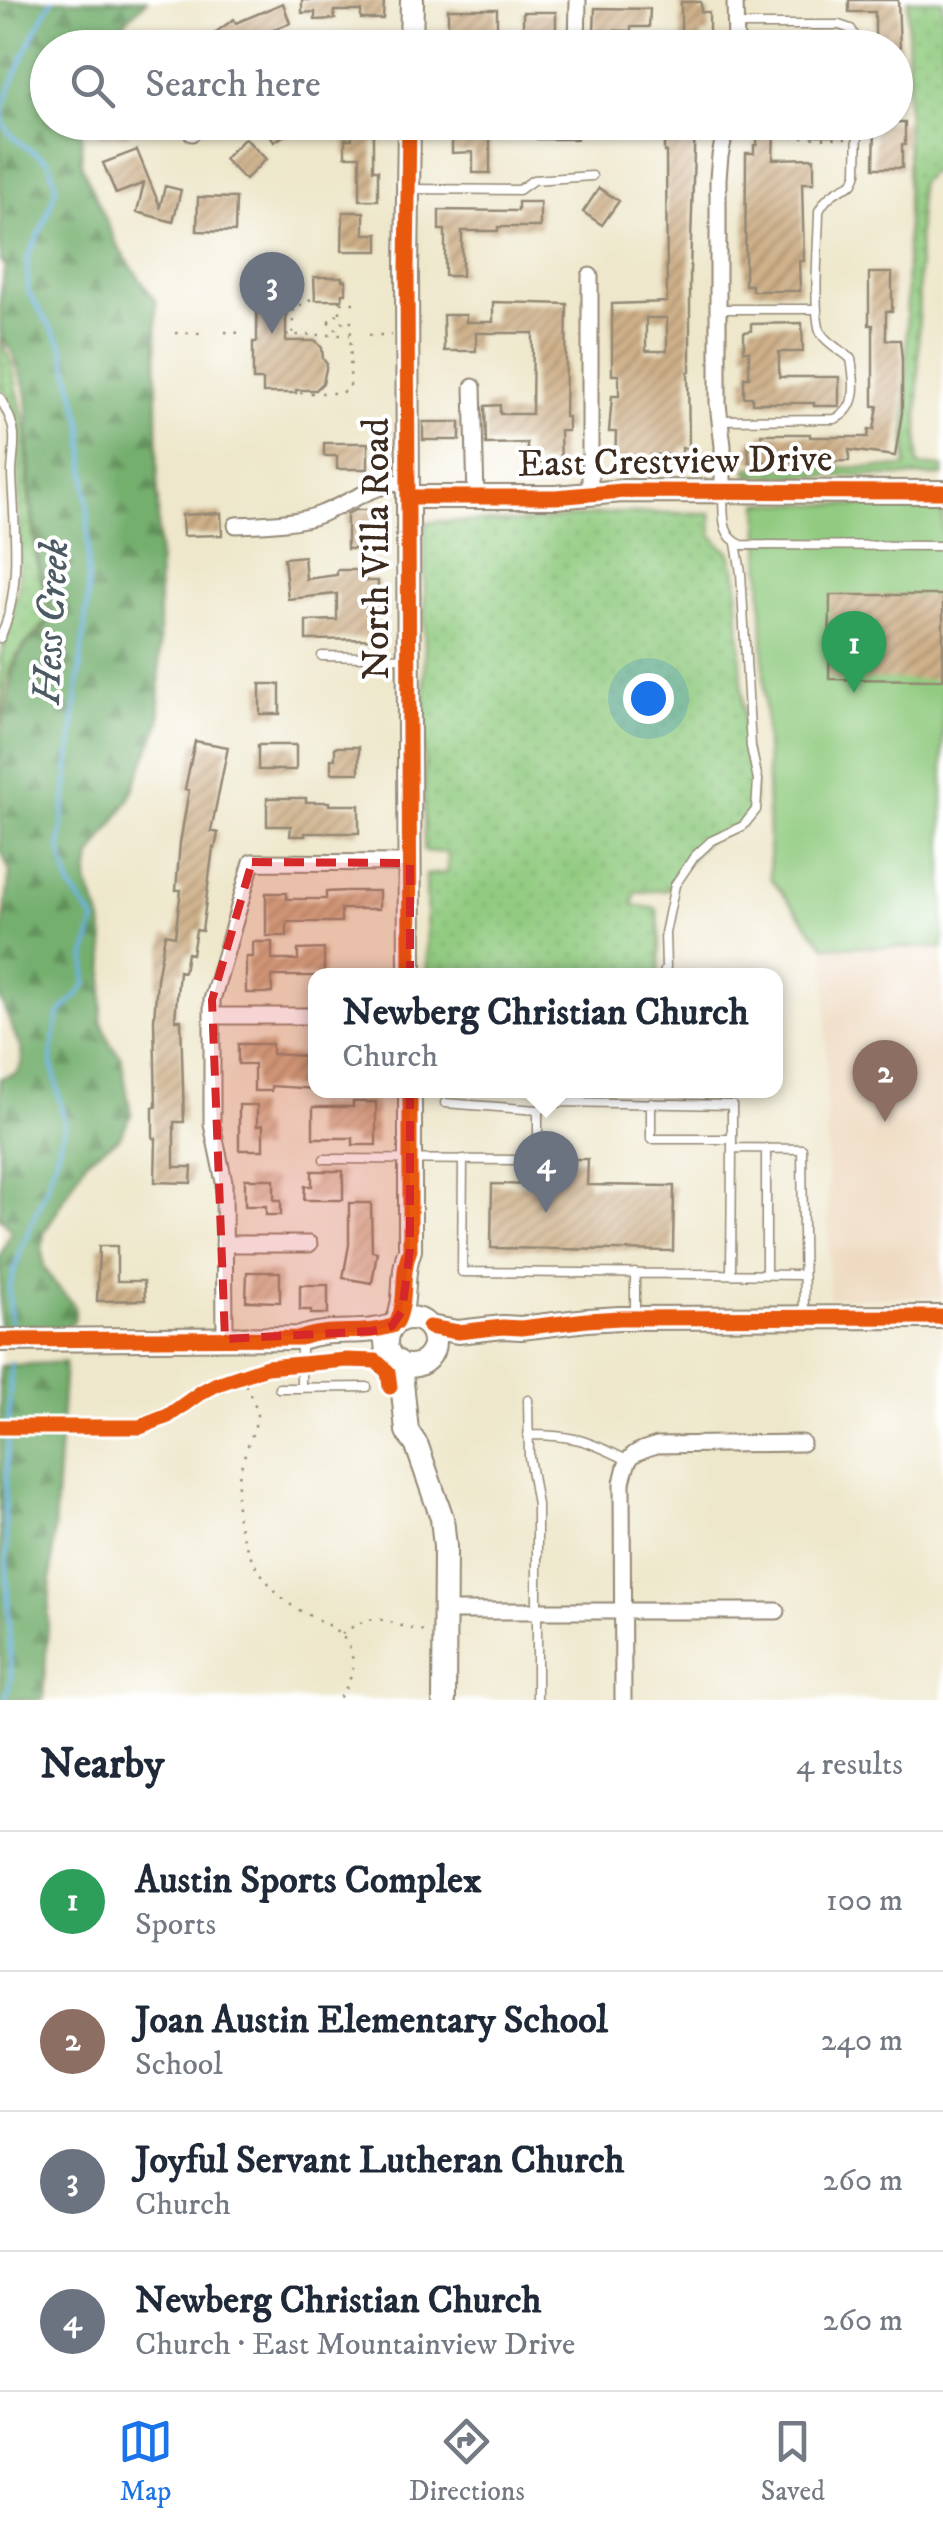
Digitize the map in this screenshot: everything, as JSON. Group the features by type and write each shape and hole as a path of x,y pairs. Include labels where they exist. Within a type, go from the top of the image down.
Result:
{"main road":[{"path":"411,30 412,0"},
{"name":"North Villa Road","path":"409,140 410,968"},
{"name":"East Crestview Drive","path":"409,489 476,498 622,491 943,492"},
{"path":"410,1098 410,1250 405,1263 402,1311 387,1341 401,1372 408,1431 442,1518 444,1700"},
{"path":"410,1250 418,1262 418,1301 434,1339 418,1377 417,1446"},
{"path":"0,1340 301,1338 320,1331 372,1331 410,1318 458,1332 636,1318 943,1317"},
{"path":"301,1338 321,1346 380,1349 412,1365 444,1349 504,1341 521,1328"}],"street":[{"path":"577,30 578,0"},
{"path":"736,0 736,30"},
{"path":"723,491 718,178 720,156 727,140"},
{"path":"590,276 590,494"},
{"path":"474,386 476,498"},
{"path":"236,525 319,515 390,482 409,489"},
{"path":"225,1339 224,1182 212,1124 212,1016 215,986 252,862 410,863"},
{"path":"212,1016 308,1016"},
{"path":"224,1244 309,1244"},
{"path":"623,1700 622,1483 627,1460 635,1451 656,1445 802,1443"},
{"path":"444,1621 537,1610 777,1611"}],"lane":[{"path":"736,24 839,25 852,30"},
{"path":"719,420 835,419 846,414 853,403 851,359 819,330 817,309 819,211 832,193 853,183 858,140"},
{"path":"408,189 519,190 533,180 592,176"},
{"path":"718,309 817,309"},
{"path":"0,398 14,434 12,604 0,638"},
{"path":"723,491 724,528 731,540 742,545 943,546"},
{"path":"666,968 665,933 675,885 711,841 743,826 756,810 758,780 751,746 736,543"},
{"path":"322,656 410,658"},
{"path":"445,1104 538,1110 559,1102 732,1104 731,1274"},
{"path":"651,1103 650,1139 802,1148 804,1317"},
{"path":"324,1159 520,1160 538,1146 538,1110"},
{"path":"766,1148 766,1274"},
{"path":"464,1159 462,1272 804,1274"},
{"path":"635,1274 636,1318"},
{"path":"301,1338 301,1388"},
{"path":"279,1388 367,1388"},
{"path":"528,1400 528,1457 537,1505 537,1700"},
{"path":"528,1435 576,1438 627,1460"}],"path":[{"path":"293,335 293,309 315,297"},
{"path":"340,316 332,316 328,322 334,328 343,322 340,302 354,303"},
{"path":"300,393 340,392 350,387 351,316"},
{"path":"340,326 351,335"},
{"path":"225,332 240,333"},
{"path":"176,333 201,333"},
{"path":"286,335 351,335"},
{"path":"369,335 393,335"},
{"path":"241,1375 257,1414 238,1485 238,1520 251,1557 272,1588 341,1634 353,1658 354,1670 346,1691 336,1700"},
{"path":"341,1634 376,1618 417,1630 444,1621"}],"highlighted area":[{"path":"252,862 410,863 410,1250 402,1311 392,1326 372,1331 225,1339 212,1000"}],"shaded area":[{"path":"825,946 943,948 943,1297 829,1298"}],"green space":[{"path":"0,0 147,0 117,30 30,30 30,140 82,140 81,164 118,247 156,302 160,722 128,802 91,856 87,882 102,922 105,958 101,1020 110,1043 121,1057 131,1115 120,1137 87,1159 44,1233 44,1267 75,1312 74,1321 64,1330 0,1330 0,1257 11,1231 0,1219 0,1078 16,1074 22,1063 21,1050 0,998 0,951 10,872 0,849 0,739 14,664 52,615 39,564 30,491 27,394 12,352 0,334 5,266 0,261"},
{"path":"908,0 943,0 943,172 930,172 919,184 918,465 943,467 943,476 748,476 747,468 906,467 907,140 913,140 913,30 908,30"},
{"path":"0,338 12,365 26,430 28,492 37,564 50,616 14,660 0,724 0,659 18,590 19,429 9,399 0,387"},
{"path":"759,503 943,507 943,948 825,946 770,878"},
{"path":"614,513 711,513 712,535 729,551 737,575 745,747 754,781 753,804 742,824 707,840 679,871 668,890 635,892 633,905 657,909 659,968 427,968 426,875 447,873 448,853 424,851 425,523 521,522"},
{"path":"65,1362 43,1700 0,1700 0,1366"}],"building":[{"path":"302,0 384,0 383,19 361,19 361,11 334,11 335,19 315,20 315,12 302,13"},
{"path":"849,0 898,0 899,30 875,30 875,12 849,12"},
{"path":"681,2 701,2 701,12 709,12 709,30 681,30"},
{"path":"283,3 290,23 274,30 219,30 234,19 236,23"},
{"path":"595,8 650,9 649,27 594,30"},
{"path":"448,9 497,9 497,30 448,30"},
{"path":"523,12 556,12 556,30 523,30"},
{"path":"247,140 266,159 245,180 224,159"},
{"path":"345,140 373,140 378,200 360,200 360,156 345,156"},
{"path":"452,140 490,140 490,173 473,173 473,152 452,153"},
{"path":"664,140 694,140 689,448 682,448 682,454 650,455 650,464 615,463 616,432 609,432 612,396 619,396 619,375 612,375 612,304 667,302","holes":["646,318 667,318 667,351 646,351"]},
{"path":"757,140 774,140 773,159 814,158 814,183 802,183 804,261 799,261 800,291 752,291 752,285 745,285 746,153 754,153"},
{"path":"875,140 905,140 902,168 874,168"},
{"path":"137,150 160,207 165,186 181,190 173,222 137,212 144,183 116,194 103,163"},
{"path":"599,188 619,201 602,225 583,212"},
{"path":"198,197 236,198 235,232 197,231"},
{"path":"518,202 540,202 540,227 462,231 462,276 445,276 445,230 439,230 439,210 518,211"},
{"path":"343,212 364,212 364,234 378,234 378,251 342,251"},
{"path":"257,273 286,273 286,341 316,341 327,364 323,383 316,390 263,393 263,380 253,380"},
{"path":"869,273 892,273 892,311 886,311 886,340 900,340 902,359 902,413 895,456 849,450 849,461 749,462 748,441 761,441 761,434 868,437 869,429 874,430 878,406 873,406"},
{"path":"314,277 346,280 342,300 315,300"},
{"path":"493,302 567,304 568,431 560,431 561,463 527,463 527,443 486,444 485,406 500,405 500,414 532,414 533,333 476,333 476,351 444,351 443,315 466,315 466,322 493,322"},
{"path":"802,323 803,352 779,352 779,377 839,377 839,406 752,403 752,397 744,397 749,351 744,351 744,332 751,331 751,324"},
{"path":"423,422 460,422 460,440 423,440"},
{"path":"324,443 368,443 368,469 337,469 337,456 324,456"},
{"path":"376,510 376,549 347,549 347,514"},
{"path":"221,513 222,535 183,536 182,515"},
{"path":"304,556 306,579 337,575 337,570 366,570 366,581 378,581 375,639 306,640 306,621 337,620 337,594 288,599 284,558"},
{"path":"830,595 943,595 943,680 829,679"},
{"path":"260,684 280,684 280,714 260,714"},
{"path":"195,741 228,747 211,831 218,833 202,931 196,930 192,954 187,953 184,972 179,971 175,1020 181,1020 184,1122 174,1122 174,1167 192,1167 191,1183 155,1182 157,979 165,934 175,936 181,890 176,890 180,843 189,790 185,789"},
{"path":"258,745 296,745 296,770 258,770"},
{"path":"335,747 359,747 359,773 331,773"},
{"path":"267,798 359,805 359,833 290,836 291,826 267,826"},
{"path":"379,891 379,909 341,909 341,922 287,922 287,936 266,936 266,893 287,893 287,899 326,899 326,892"},
{"path":"253,942 272,942 272,960 298,960 298,950 324,949 324,968 308,968 308,976 272,976 272,993 246,993 246,957 253,957"},
{"path":"238,1044 272,1044 272,1054 305,1056 308,1088 271,1086 271,1091 254,1091 254,1064 238,1064"},
{"path":"353,1102 376,1102 376,1145 353,1145 353,1138 313,1138 313,1107 353,1107"},
{"path":"239,1105 257,1105 257,1126 263,1125 263,1150 239,1150"},
{"path":"549,1159 588,1159 587,1185 674,1186 673,1251 491,1248 492,1184 539,1185 540,1169 548,1169"},
{"path":"312,1171 343,1171 343,1200 304,1200 305,1186 312,1186"},
{"path":"245,1179 274,1179 274,1200 281,1200 281,1215 266,1215 266,1206 245,1206"},
{"path":"349,1203 371,1203 372,1251 377,1252 372,1283 343,1278 349,1245"},
{"path":"99,1246 117,1246 117,1281 144,1281 145,1300 97,1301"},
{"path":"247,1272 280,1272 280,1302 246,1301"},
{"path":"300,1285 328,1285 328,1314 300,1310"}],"waterway":[{"name":"Hess Creek","path":"37,30 52,0"},
{"name":"Hess Creek","path":"11,1328 9,1289 65,1125 51,1058 58,1016 86,985 86,956 95,921 70,887 60,847 88,598 83,427 63,347 28,292 27,259 56,188 49,161 16,140 3,121 14,79 30,43"},
{"name":"Hess Creek","path":"5,1700 11,1679 5,1513 11,1363"}],"cycle path":[{"path":"409,140 410,968"},
{"path":"409,497 556,497 622,491 943,492"},
{"path":"397,1322 410,1250 410,1098"},
{"path":"429,1327 458,1332 620,1318 943,1317"},
{"path":"0,1340 301,1338 392,1326"},
{"path":"0,1427 140,1427 168,1416 217,1384 267,1367 376,1361 388,1372 390,1387"}],"place":[{"name":"Joyful Servant Lutheran Church","path":"272,334"},
{"name":"Austin Sports Complex","path":"854,693"},
{"name":"Joan Austin Elementary School","path":"885,1122"},
{"name":"Newberg Christian Church","path":"546,1213"}]}
